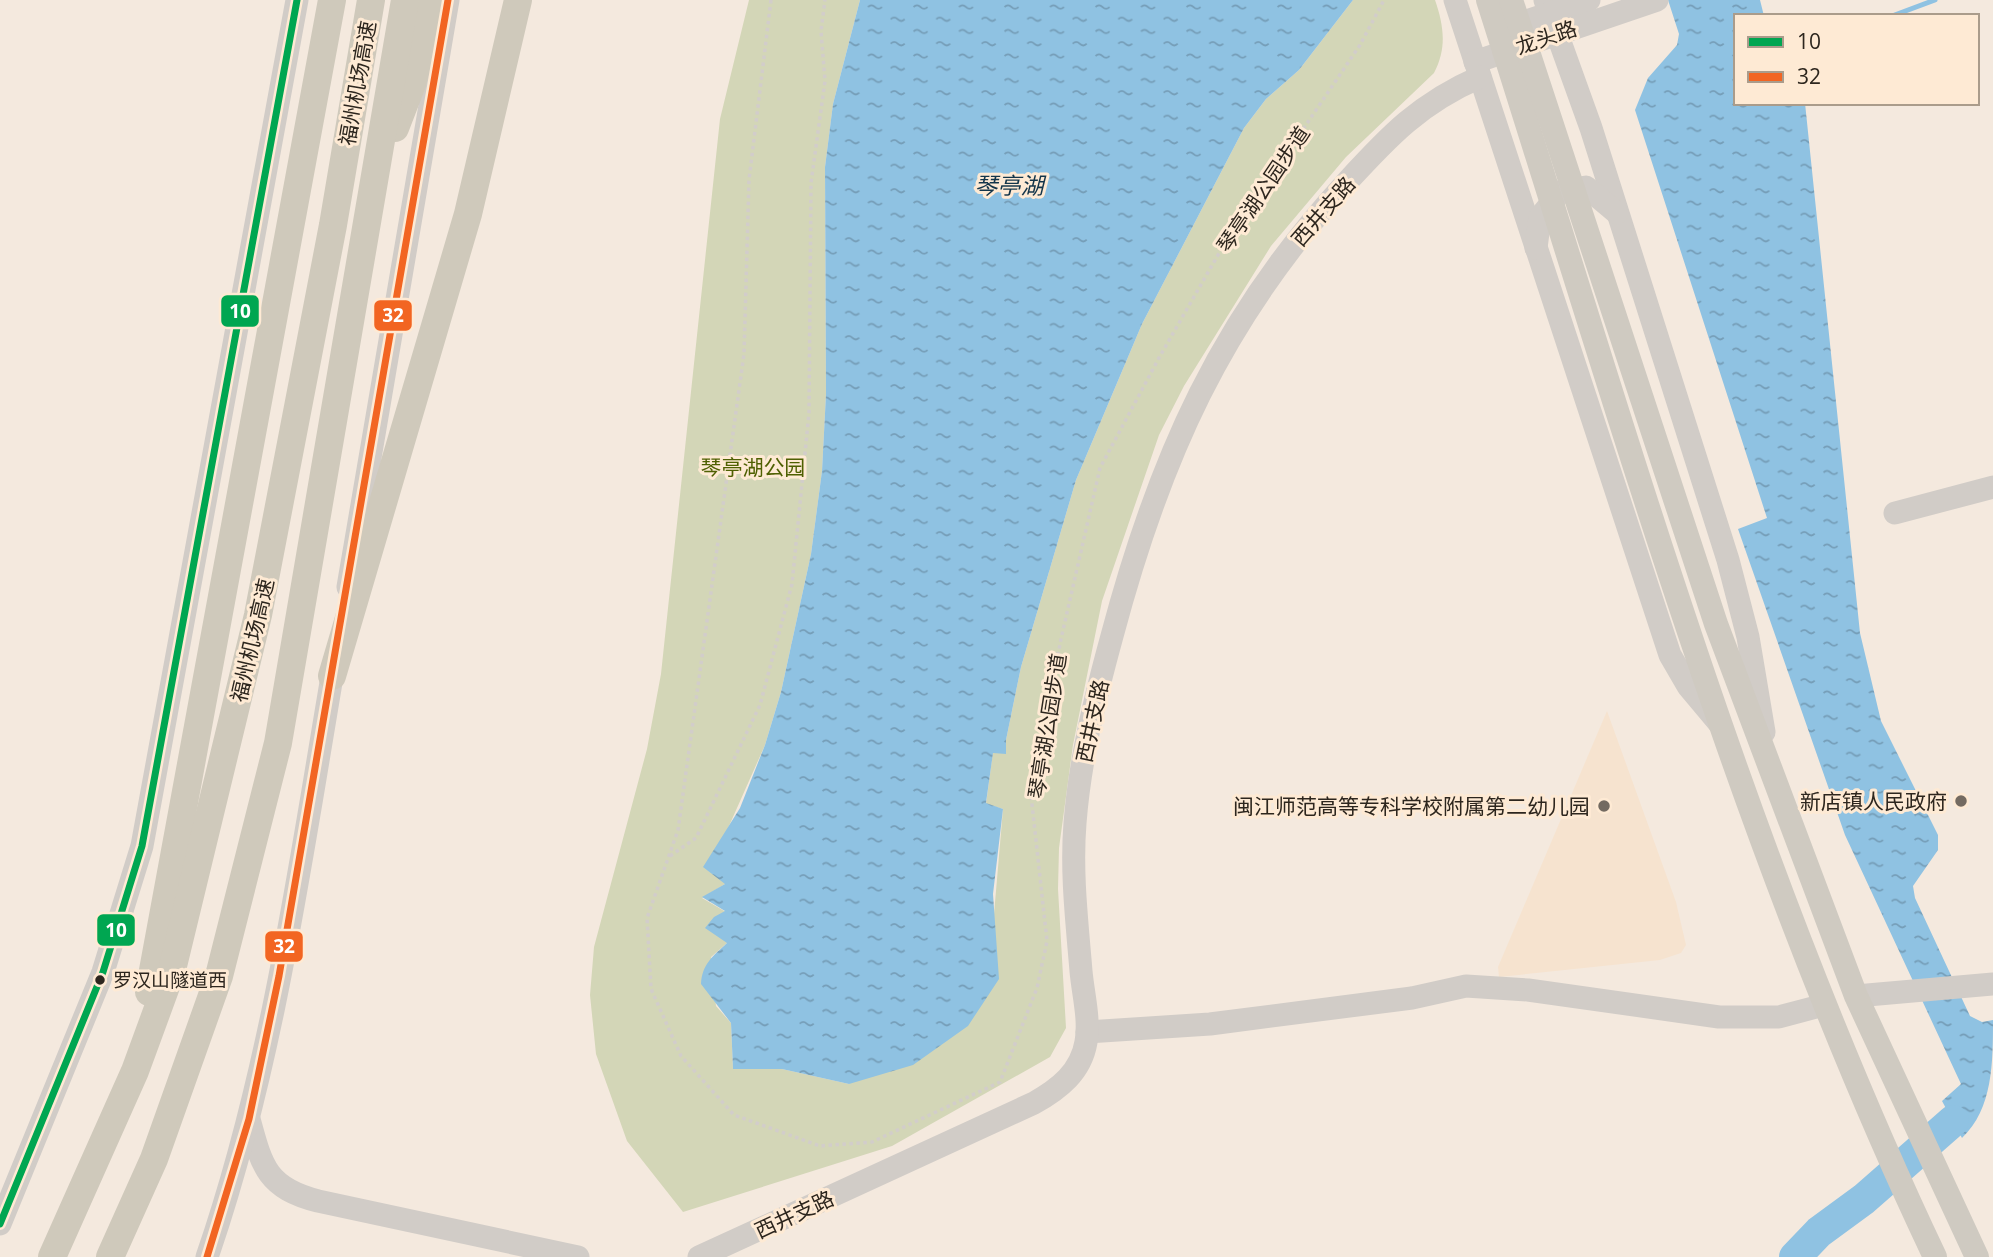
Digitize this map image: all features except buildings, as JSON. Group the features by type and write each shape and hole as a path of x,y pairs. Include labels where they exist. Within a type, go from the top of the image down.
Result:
{"highway":[{"path":"135,1071 332,0"},
{"path":"333,225 354,0"},
{"name":"福州机场高速","path":"52,1257 135,1071 172,970 258,615 333,225 371,0"},
{"name":"福州机场高速","path":"110,1257 154,1159 219,976 278,743 405,0"},
{"path":"372,186 412,84 433,0"},
{"path":"332,676 468,214 518,0"}],"main road":[{"path":"0,1224 94,996 142,846 297,0"},
{"path":"207,1257 249,1119 279,976 448,0"},
{"path":"1455,0 1535,252 1670,655 1688,686 1721,724"},
{"path":"1488,0 1721,724 1824,1005 1883,1147 1935,1257"},
{"path":"1511,0 1716,624 1856,996 1977,1257"},
{"name":"龙头路","path":"1551,15 1589,0"},
{"name":"龙头路","path":"1551,15 1655,1"},
{"path":"1551,15 1728,559 1748,637 1769,766"},
{"name":"西井支路","path":"699,1257 1050,1094 1077,1067 1083,1056 1087,1032 1074,895 1078,788 1092,715 1123,592 1168,460 1226,342 1261,286 1320,211 1409,117 1441,94 1474,60 1551,15"},
{"path":"1535,252 1540,217 1561,191 1586,187 1617,213"},
{"path":"1895,513 1993,486"},
{"path":"1856,996 1993,984"},
{"path":"1087,1032 1224,1022 1412,998 1466,986 1528,990 1719,1017 1779,1017 1824,1005"},
{"path":"249,1119 270,1174 287,1192 318,1202 578,1257"}],"path":[{"name":"琴亭湖公园步道","path":"771,0 749,180 744,354 677,831 647,918 651,989 681,1056 734,1115 820,1146 872,1142 999,1082 1037,988 1047,941 1031,794 1061,639 1100,468 1218,255 1360,45 1384,0"},
{"path":"668,857 696,838 761,705 792,584 809,413 811,183 825,81 821,31 825,0"}],"shaded area":[{"name":"闽江师范高等专科学校附属第二幼儿园","path":"1607,711 1676,902 1686,945 1681,953 1660,960 1499,977 1498,967"}],"green space":[{"name":"琴亭湖公园","path":"749,0 860,0 833,104 825,167 826,394 822,471 811,554 781,692 765,745 725,835 725,884 702,898 726,912 727,943 711,957 716,1006 731,1023 733,1069 782,1069 849,1084 993,926 1003,809 986,804 993,752 1006,753 1006,740 1021,667 1076,480 1142,324 1244,128 1266,99 1299,70 1353,0 1435,0 1442,28 1442,46 1434,73 1346,157 1271,246 1184,386 1159,435 1102,601 1073,745 1059,848 1058,889 1066,1028 1050,1057 892,1146 683,1212 627,1141 596,1054 590,995 594,947 647,749 661,674 720,119"}],"water":[{"name":"琴亭湖","path":"860,0 1353,0 1299,70 1266,99 1244,128 1142,324 1076,480 1021,667 1006,740 1006,754 993,753 986,803 1003,809 993,894 999,979 968,1026 913,1065 849,1084 782,1069 733,1069 731,1023 701,984 706,966 727,943 705,928 714,917 725,911 702,897 725,884 703,867 740,808 765,745 781,692 811,554 822,471 826,394 825,167 833,104"},
{"path":"1668,0 1760,0 1764,14 1734,14 1734,105 1805,105 1860,633 1881,721 1938,835 1938,850 1913,886 1915,898 1970,1016 1982,1022 1993,1020 1989,1084 1980,1113 1962,1138 1942,1101 1961,1084 1845,835 1738,529 1767,518 1635,110 1648,78 1677,45 1679,34"}],"waterway":[{"path":"1897,14 1935,0"},
{"path":"1795,1257 1819,1232 1864,1199 1953,1121"}],"transit line":[{"name":"10","path":"0,1224 103,972 142,846 297,0"},
{"name":"32","path":"207,1257 249,1119 279,976 448,0"}],"place":[{"name":"新店镇人民政府","path":"1961,801"},
{"name":"闽江师范高等专科学校附属第二幼儿园","path":"1604,806"},
{"name":"罗汉山隧道西","path":"100,980"}]}
